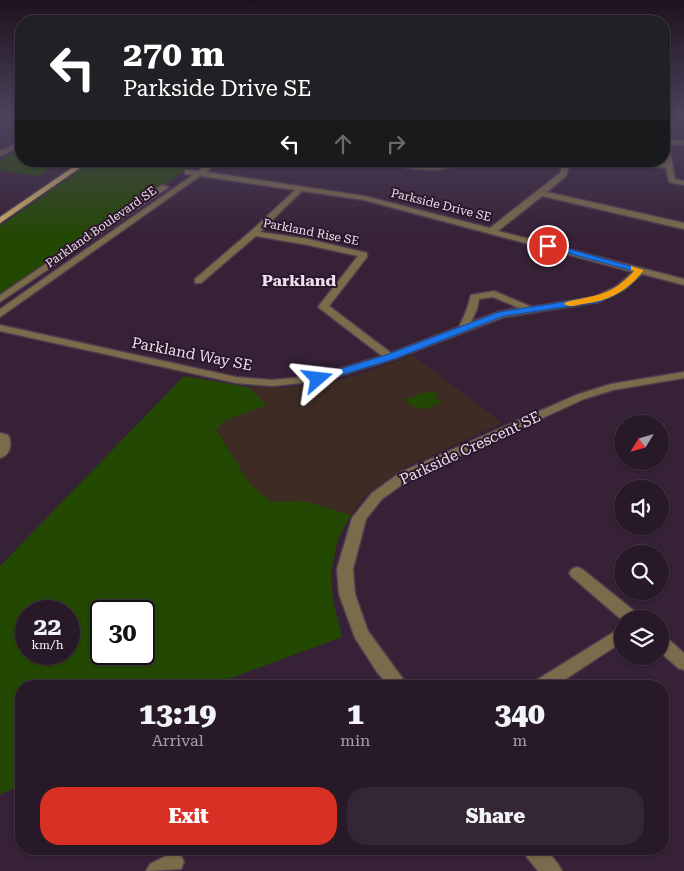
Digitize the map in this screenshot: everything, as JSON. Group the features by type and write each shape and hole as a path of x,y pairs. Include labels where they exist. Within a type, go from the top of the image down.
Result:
{"main road":[{"path":"0,211 64,167"},
{"path":"0,221 78,167"}],"street":[{"path":"670,166 672,180 684,183"},
{"name":"Parkland Boulevard SE","path":"0,299 195,167"},
{"name":"Parkland Boulevard SE","path":"0,314 208,167"},
{"path":"492,231 541,194 563,174 565,167"},
{"name":"Parkside Drive SE","path":"188,172 364,198 684,282"},
{"path":"198,281 254,233 300,189"},
{"path":"541,194 684,226"},
{"name":"Parkland Rise SE","path":"254,233 308,242 364,255 323,307 390,357"},
{"name":"Parkland Way SE","path":"0,328 214,376 255,382 318,379 390,357 502,314 596,300 610,295 626,284 640,270"},
{"path":"463,329 472,309 474,297 494,294 529,309"},
{"name":"Parkside Crescent SE","path":"394,680 383,667 361,633 347,594 345,569 350,547 359,518 377,496 406,475 580,397 611,387 684,375"},
{"path":"0,437 4,438 3,451 0,454"},
{"path":"577,573 621,610"},
{"path":"550,680 614,639"},
{"path":"669,650 684,662"},
{"path":"538,855 551,871"}],"shaded area":[{"path":"413,355 502,423 404,468 364,496 351,515 304,501 271,503 247,480 216,428 224,421 266,405 248,387 285,388 335,381 361,374"}],"green space":[{"path":"6,157 15,157 15,167 51,167 38,176 0,170 0,160"},
{"path":"84,167 190,167 0,294 0,226"},
{"path":"184,376 248,387 267,405 224,421 216,429 249,483 271,502 304,501 351,515 338,538 331,573 333,600 342,637 225,680 15,680 15,788 0,794 0,566"},
{"path":"428,391 435,392 435,397 442,402 423,409 415,407 405,400"}],"slow traffic":[{"path":"569,304 596,300 610,295 626,284 640,270 634,268"}],"district":[{"name":"Parkland","path":"299,280"}],"route":[{"path":"318,379 390,357 502,314 596,300 610,295 626,284 640,270 548,246"}]}
